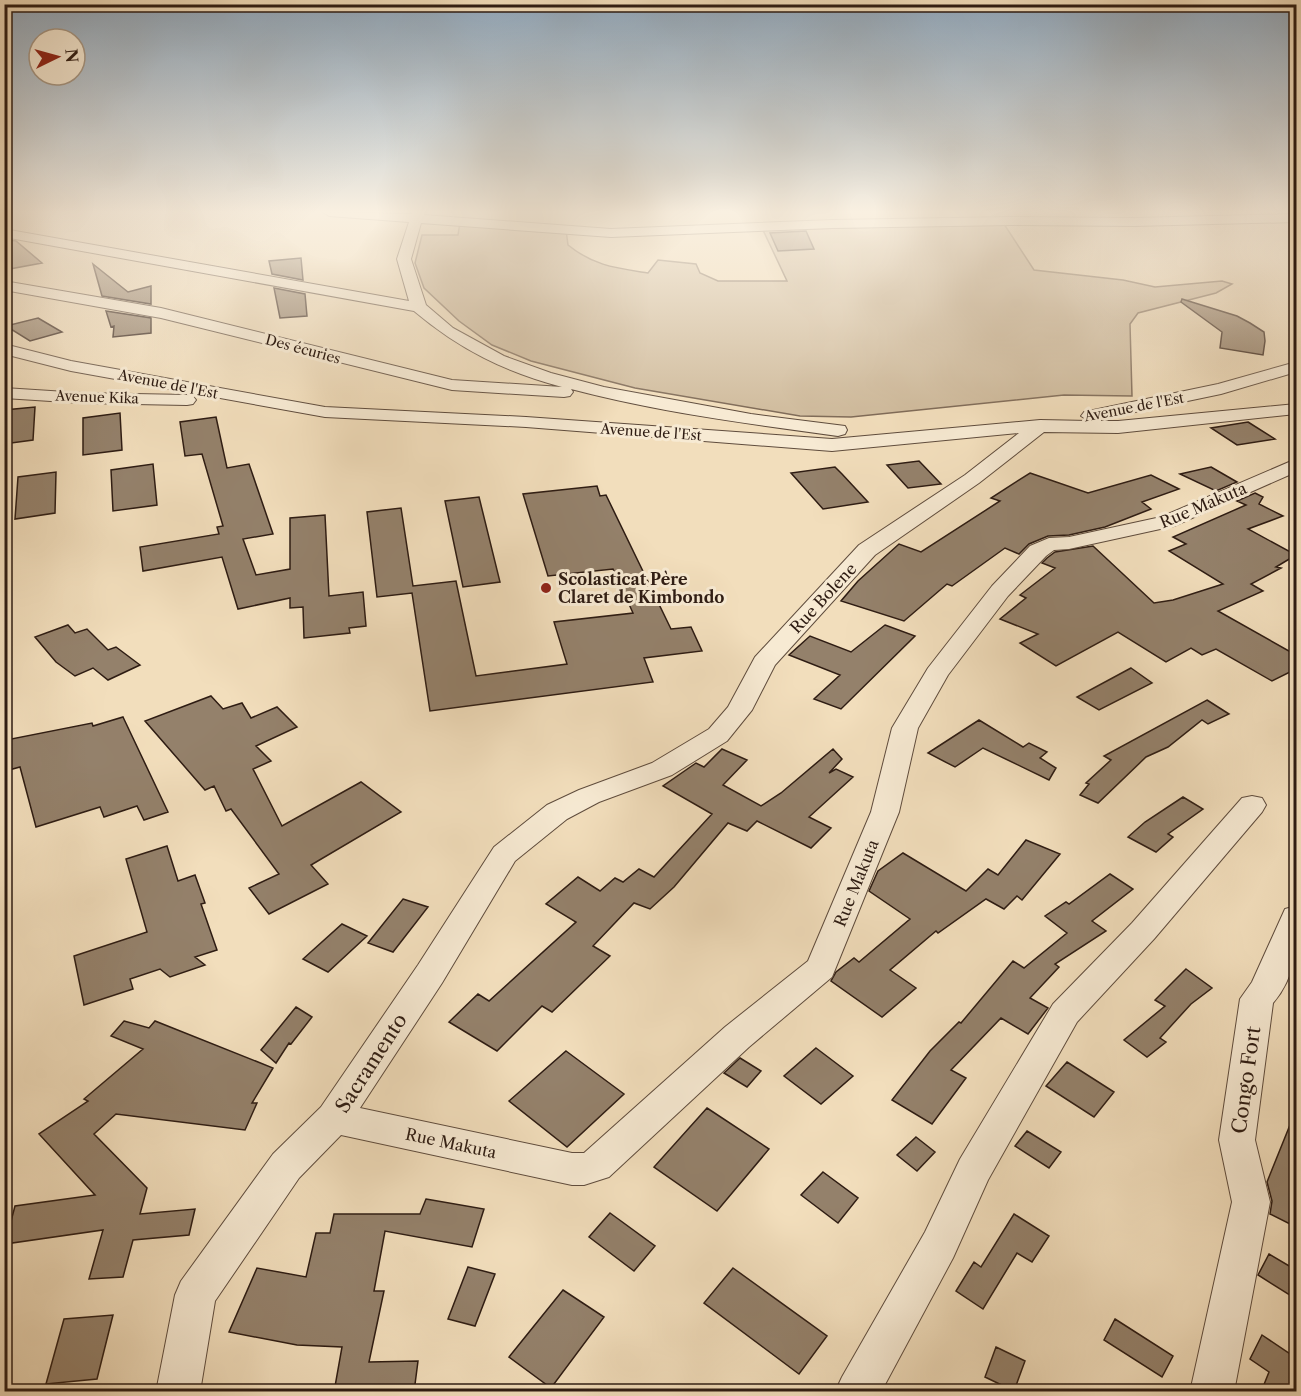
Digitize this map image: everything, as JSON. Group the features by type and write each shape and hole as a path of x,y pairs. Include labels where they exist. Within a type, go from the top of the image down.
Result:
{"street":[{"path":"252,277 419,307 447,331 498,360 545,377 603,392 751,419 908,439"},
{"path":"410,277 419,307"},
{"name":"Des écuries","path":"4,285 160,313 452,385 547,392 603,392"},
{"name":"Avenue de l'Est","path":"4,349 71,366 325,412 526,422 821,445 1040,426 1221,389 1296,367"},
{"name":"Avenue Kika","path":"4,393 97,399 261,401"},
{"path":"1040,426 1118,427 1296,409"},
{"name":"Rue Bolene","path":"626,783 662,769 718,735 739,710 764,662 867,550 972,479 1040,426"},
{"name":"Rue Makuta","path":"334,1118 572,1169 584,1169 596,1165 737,1037 821,968 885,812 905,728 938,673 1000,591 1038,551 1049,544 1093,539 1167,522 1296,465"},
{"name":"Sacramento","path":"178,1392 196,1295 286,1166 334,1118 430,974 504,854 557,812 589,796 626,783"},
{"path":"857,1392 939,1245 973,1171 1065,1013 1143,931 1252,805"},
{"name":"Congo Fort","path":"1212,1392 1251,1202 1237,1140 1257,999 1266,989 1296,917"}],"shaded area":[{"path":"420,277 709,277 718,281 787,281 785,277 1098,277 1155,287 1222,281 1232,284 1216,293 1138,313 1130,324 1132,396 1064,395 851,417 800,416 635,388 531,361 492,345 459,321 424,288"}],"building":[{"path":"97,277 109,277 128,292 151,286 151,304 102,296"},
{"path":"274,288 305,294 307,316 280,318"},
{"path":"1182,299 1237,316 1264,332 1263,355 1220,348 1222,332 1181,302"},
{"path":"106,311 151,318 151,333 113,337 114,326 111,327"},
{"path":"38,318 62,332 30,341 6,326"},
{"path":"35,407 33,440 4,444 4,410"},
{"path":"120,413 122,450 83,455 83,418"},
{"path":"216,417 227,468 249,464 273,534 243,539 256,575 290,569 290,518 325,515 329,596 363,592 366,626 349,628 350,633 304,638 303,607 290,608 290,598 238,609 222,557 143,571 140,547 219,534 217,527 223,526 202,454 185,456 180,422"},
{"path":"1248,422 1275,439 1237,445 1211,428"},
{"path":"919,461 941,484 908,488 887,465"},
{"path":"153,464 157,505 113,511 111,470"},
{"path":"835,467 868,502 823,509 791,473"},
{"path":"1211,467 1237,482 1216,491 1180,474"},
{"path":"56,472 55,513 15,519 18,477"},
{"path":"1030,473 1088,493 1151,475 1179,489 1142,502 1151,509 1105,527 1069,535 1048,536 1029,544 1019,554 1005,548 952,586 947,584 904,621 841,601 858,581 899,544 921,552 1000,501 991,498"},
{"path":"597,486 600,496 606,495 671,629 691,627 702,651 644,658 653,682 430,711 412,593 377,597 367,512 401,508 413,586 456,581 476,676 567,664 554,622 633,613 613,569 548,576 523,494"},
{"path":"1255,493 1263,497 1259,504 1283,516 1248,529 1296,555 1276,567 1281,568 1251,584 1263,591 1218,611 1296,655 1296,669 1272,681 1216,649 1202,655 1191,648 1166,662 1118,632 1056,666 1020,643 1038,634 1000,619 1026,598 1020,595 1055,568 1042,563 1047,558 1055,552 1093,546 1154,603 1173,600 1223,584 1169,551 1186,544 1173,537 1246,505 1237,501"},
{"path":"479,497 500,582 463,587 445,501"},
{"path":"68,625 75,633 87,629 108,650 116,647 140,665 108,680 93,668 75,676 56,662 35,637"},
{"path":"885,625 915,636 841,709 814,699 840,675 789,655 810,636 851,652"},
{"path":"1131,668 1152,683 1099,710 1077,697"},
{"path":"211,696 223,709 242,703 251,718 277,707 297,727 256,746 271,761 253,769 282,826 361,782 401,812 311,865 328,884 269,914 249,888 279,874 231,809 226,811 214,786 205,790 145,721"},
{"path":"1207,700 1229,714 1208,724 1202,720 1168,747 1146,757 1098,803 1080,795 1089,784 1086,783 1111,760 1104,756"},
{"path":"123,717 168,812 144,820 137,806 104,817 100,807 36,827 20,767 9,770 6,740 92,723 93,726"},
{"path":"979,720 1023,747 1029,743 1047,752 1040,758 1056,768 1049,780 983,748 955,767 928,753"},
{"path":"722,749 747,760 723,785 761,806 781,793 833,749 842,759 829,773 836,769 853,777 809,817 831,828 811,848 757,821 747,831 728,823 674,887 650,909 634,903 593,946 610,956 552,1012 542,1006 497,1051 449,1022 478,994 489,1001 576,922 546,904 578,877 600,891 615,878 623,882 639,869 654,877 712,814 663,786 696,763 704,767"},
{"path":"1183,797 1203,809 1168,834 1173,837 1156,852 1128,837 1145,822"},
{"path":"1026,840 1060,854 1022,900 1017,896 1004,909 986,899 938,933 936,931 890,970 916,988 882,1017 831,981 836,972 854,958 859,962 910,919 869,891 878,871 903,853 966,891 988,869 998,875"},
{"path":"167,846 178,881 195,875 205,903 201,904 217,950 195,957 205,965 170,977 160,969 130,979 133,989 84,1005 74,956 147,932 126,859"},
{"path":"1110,874 1133,889 1092,921 1106,931 1055,964 1059,967 1030,998 1048,1008 1028,1034 1001,1018 951,1070 966,1078 932,1124 892,1100 930,1051 959,1022 961,1023 1013,961 1024,968 1067,933 1045,916 1066,902 1069,904"},
{"path":"403,899 428,907 393,952 368,943"},
{"path":"342,924 367,936 328,972 303,959"},
{"path":"1186,969 1212,988 1191,1004 1160,1038 1166,1042 1147,1057 1124,1040 1165,1006 1155,1000"},
{"path":"296,1007 312,1017 291,1044 289,1043 276,1063 261,1050"},
{"path":"124,1021 149,1028 155,1021 273,1068 252,1103 257,1103 245,1130 116,1114 94,1134 147,1188 140,1214 195,1209 189,1235 133,1240 123,1277 89,1279 103,1230 5,1244 15,1206 95,1195 39,1134 88,1101 84,1099 143,1049 111,1036"},
{"path":"816,1048 853,1076 821,1104 784,1076"},
{"path":"566,1051 624,1094 567,1147 509,1101"},
{"path":"740,1058 761,1071 747,1087 724,1073"},
{"path":"1067,1062 1114,1092 1094,1117 1046,1086"},
{"path":"707,1108 769,1149 717,1211 654,1167"},
{"path":"1296,1110 1296,1227 1270,1214 1272,1201 1267,1182"},
{"path":"1027,1131 1061,1152 1049,1168 1015,1146"},
{"path":"916,1137 935,1152 917,1171 897,1155"},
{"path":"823,1172 858,1198 838,1223 801,1195"},
{"path":"426,1199 484,1209 472,1247 385,1231 374,1291 384,1291 369,1362 418,1361 414,1392 334,1392 342,1347 297,1345 229,1332 257,1268 306,1277 316,1233 330,1233 334,1214 420,1214"},
{"path":"610,1213 655,1246 634,1271 589,1237"},
{"path":"1014,1214 1049,1236 1032,1262 1017,1253 983,1309 956,1291 974,1262 981,1267"},
{"path":"1269,1254 1296,1270 1296,1299 1258,1275"},
{"path":"468,1267 495,1274 475,1326 448,1319"},
{"path":"733,1268 827,1336 799,1374 704,1303"},
{"path":"563,1290 604,1317 551,1388 509,1357"},
{"path":"113,1315 97,1379 46,1384 64,1319"},
{"path":"1115,1319 1173,1356 1162,1377 1104,1340"},
{"path":"1262,1335 1296,1358 1296,1392 1261,1392 1269,1372 1250,1359"},
{"path":"996,1347 1025,1361 1014,1391 985,1377"}],"place":[{"name":"Scolasticat Père Claret de Kimbondo","path":"546,588"}]}
